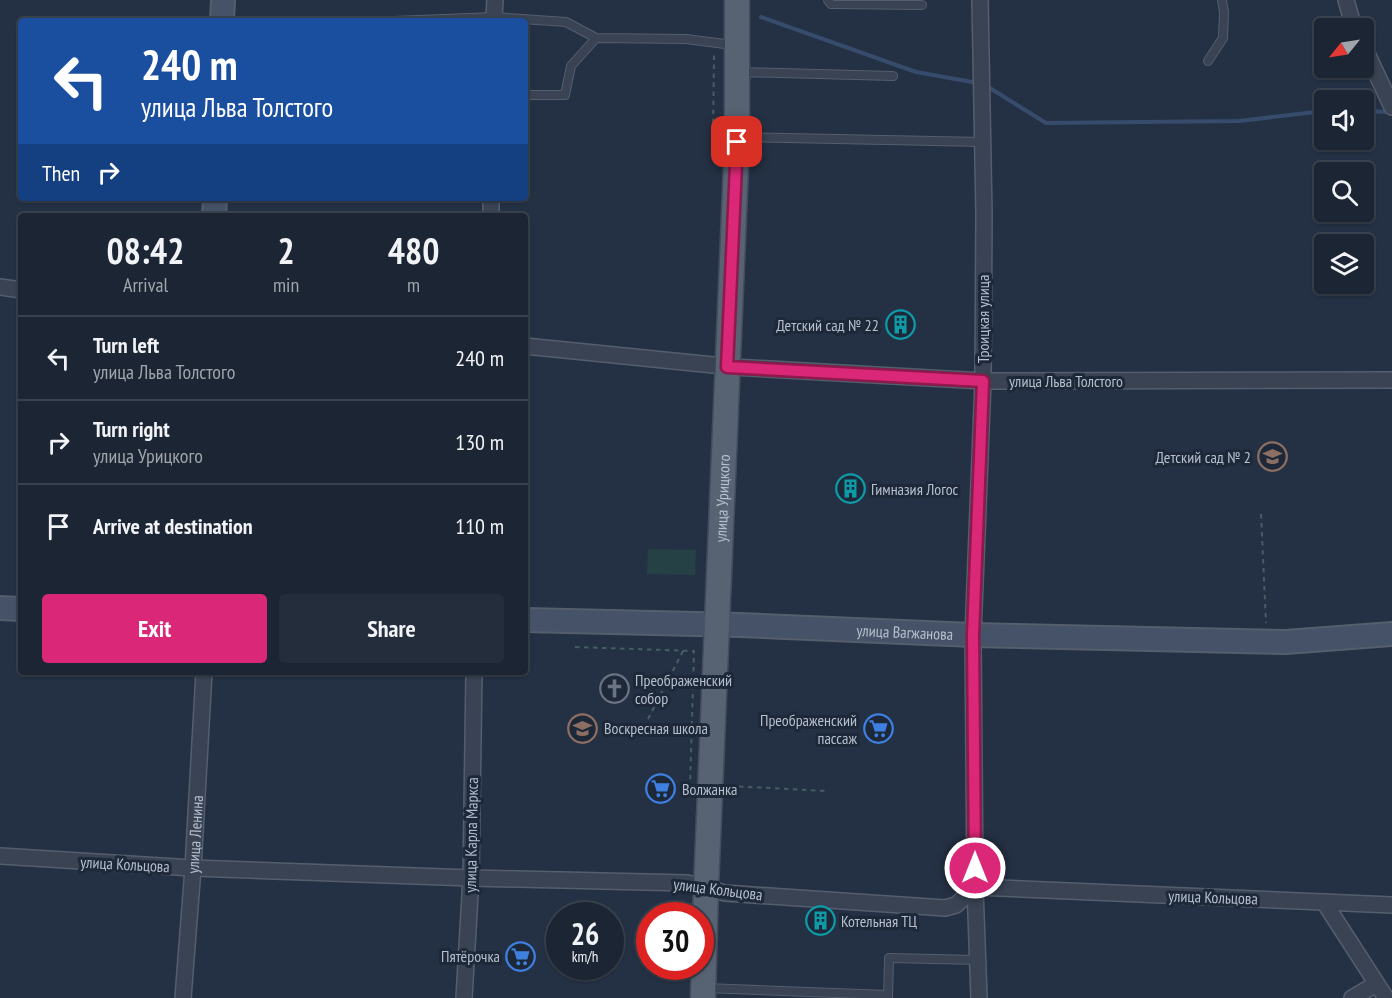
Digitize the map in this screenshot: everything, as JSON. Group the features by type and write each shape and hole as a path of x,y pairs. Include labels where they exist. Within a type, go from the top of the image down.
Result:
{"main road":[{"name":"улица Урицкого","path":"704,993 706,888 737,137 737,72 726,44 737,0"}],"street":[{"path":"222,18 223,0"},
{"path":"494,17 495,0"},
{"name":"Троицкая улица","path":"979,998 975,887 973,635 983,381 984,214 980,0"},
{"path":"1346,0 1351,18"},
{"path":"1374,68 1392,106"},
{"path":"0,287 18,290"},
{"name":"улица Льва Толстого","path":"528,346 727,367 983,381 1392,380"},
{"path":"0,608 18,609"},
{"name":"улица Вагжанова","path":"528,620 973,635 1286,642 1392,634"},
{"name":"улица Ленина","path":"183,998 204,675"},
{"name":"улица Карла Маркса","path":"464,998 471,878 474,675"},
{"name":"улица Кольцова","path":"0,856 193,868 687,883 725,893 945,908 956,905 975,887 1392,905"},
{"path":"1324,902 1386,998"},
{"path":"1352,998 1376,984"}],"lane":[{"path":"828,0 831,4 922,5"},
{"path":"1208,61 1223,38 1222,0"},
{"path":"469,18 508,18"},
{"path":"528,19 566,22 596,39 686,39 726,44"},
{"path":"528,95 566,95 572,66 596,39"},
{"path":"737,72 893,76"},
{"path":"737,137 982,142"},
{"path":"704,993 888,996 889,958 978,960"}],"path":[{"path":"713,141 726,44"},
{"path":"1261,514 1267,641"},
{"path":"575,647 694,651 690,794"},
{"path":"648,719 683,651"},
{"path":"730,786 826,791"}],"green space":[{"path":"648,549 696,550 695,575 647,574"}],"waterway":[{"path":"761,17 916,72 978,83"},
{"path":"985,85 1046,123 1239,121 1314,112"},
{"path":"1374,111 1390,112"}],"place":[{"name":"Детский сад № 22","path":"900,325"},
{"name":"Детский сад № 2","path":"1272,457"},
{"name":"Гимназия Логос","path":"850,489"},
{"name":"Преображенский собор","path":"614,689"},
{"name":"Воскресная школа","path":"583,728"},
{"name":"Преображенский пассаж","path":"878,729"},
{"name":"Волжанка","path":"661,789"},
{"name":"Котельная ТЦ","path":"820,921"},
{"name":"Пятёрочка","path":"521,956"}],"route":[{"path":"737,142 727,367 983,381 973,635 975,868"}]}
